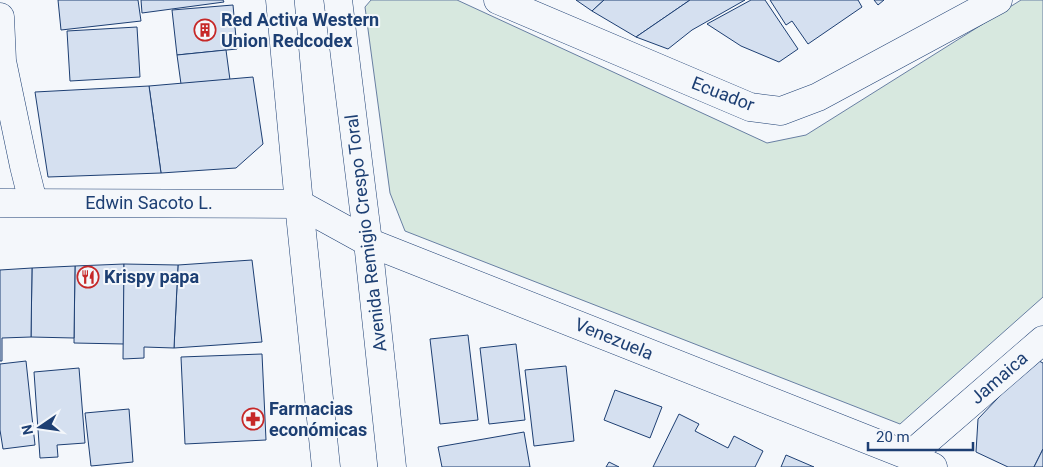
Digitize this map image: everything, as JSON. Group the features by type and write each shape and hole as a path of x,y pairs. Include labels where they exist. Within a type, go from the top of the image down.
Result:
{"street":[{"path":"280,0 326,467"},
{"name":"Avenida Remigio Crespo Toral","path":"338,0 368,242 392,467"},
{"name":"Ecuador","path":"498,0 750,107 781,111 818,98 998,0"},
{"path":"0,17 1,61 33,202"},
{"name":"Edwin Sacoto L.","path":"0,203 299,204"},
{"name":"Venezuela","path":"299,204 368,242 921,461"},
{"name":"Jamaica","path":"921,461 1043,340"}],"shaded area":[{"path":"371,0 457,0 767,143 806,135 1021,0 1043,0 1043,297 900,424 405,231 390,193 365,7"}],"building":[{"path":"58,0 138,0 141,21 61,30"},
{"path":"141,0 223,0 224,2 142,13"},
{"path":"576,0 604,0 592,11"},
{"path":"604,0 690,0 636,37 592,11"},
{"path":"690,0 745,0 692,30 668,49 636,37"},
{"path":"751,0 765,0 798,49 779,62 741,46 707,24"},
{"path":"770,0 858,0 862,7 808,44 792,21 786,25"},
{"path":"874,0 884,0 878,5"},
{"name":"Red Activa Western Union Redcodex","path":"233,5 237,49 177,55 172,10"},
{"path":"137,27 140,77 70,81 67,31"},
{"path":"226,50 230,80 181,84 177,55"},
{"path":"253,77 263,144 236,168 161,173 149,86"},
{"path":"149,86 161,173 48,177 35,92"},
{"path":"252,260 262,342 174,348 178,265"},
{"path":"124,264 124,344 74,343 75,266"},
{"path":"124,264 178,265 174,348 144,347 144,358 123,359"},
{"path":"75,266 74,338 31,337 32,268"},
{"path":"32,268 31,337 2,338 2,361 0,361 0,270"},
{"path":"468,335 478,420 440,424 430,339"},
{"path":"516,344 525,420 489,424 480,348"},
{"path":"262,354 266,440 185,444 181,357"},
{"path":"1035,359 1043,363 1043,449 1034,467 1008,467 976,452 978,419"},
{"path":"26,361 35,445 3,449 0,430 0,364"},
{"path":"566,366 574,441 534,446 525,370"},
{"path":"79,368 85,443 57,445 58,457 40,458 34,372"},
{"path":"615,390 662,407 650,438 604,420"},
{"path":"129,409 133,462 91,466 85,413"},
{"path":"679,414 699,424 695,431 728,448 734,436 763,451 755,467 653,467"},
{"path":"524,432 530,467 442,467 438,447"},
{"path":"1043,449 1043,467 1034,467"},
{"path":"786,455 814,467 781,467"},
{"path":"609,462 619,467 606,467"}],"place":[{"name":"Red Activa Western Union Redcodex","path":"205,30"},
{"name":"Krispy papa","path":"88,277"},
{"name":"Farmacias económicas","path":"253,419"}]}
